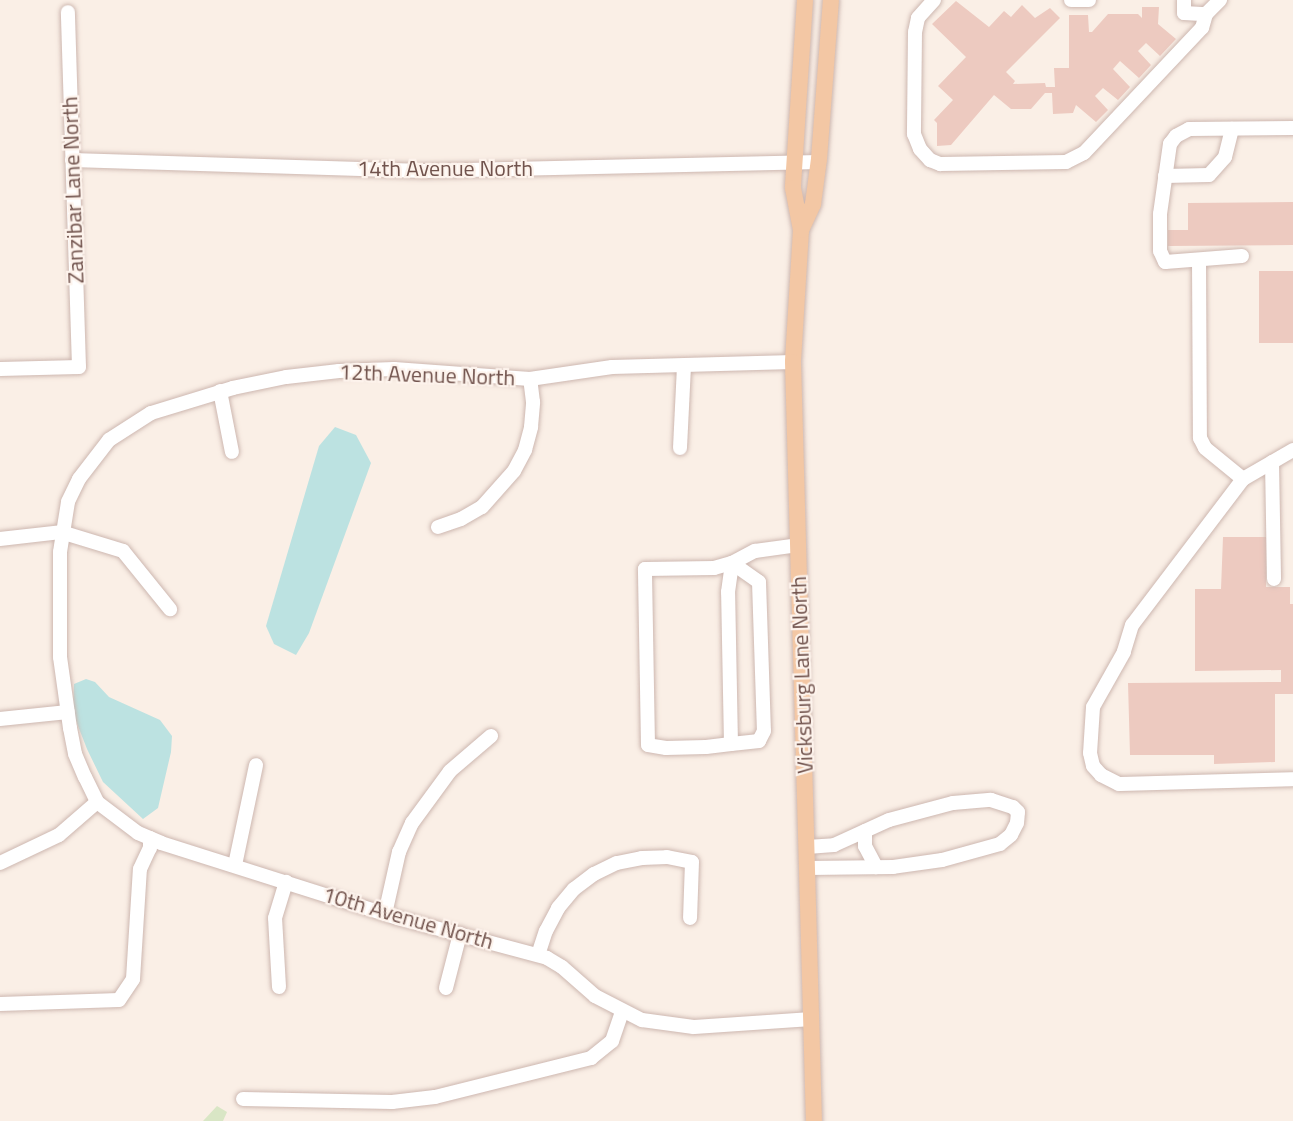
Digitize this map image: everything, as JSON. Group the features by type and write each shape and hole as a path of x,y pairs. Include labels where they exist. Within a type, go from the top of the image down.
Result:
{"main road":[{"name":"Vicksburg Lane North","path":"805,0 795,162 794,199 801,230 793,362 814,1121"},
{"name":"Vicksburg Lane North","path":"801,230 813,204 819,162 831,0"}],"street":[{"path":"934,0 918,18 915,32 914,134 930,160 940,164 1066,162 1084,153 1202,28 1206,14 1220,0"},
{"path":"1071,0 1089,0"},
{"path":"1184,0 1184,13 1206,14"},
{"name":"Zanzibar Lane North","path":"0,369 79,367 68,12"},
{"path":"1242,256 1165,262 1160,251 1160,214 1170,144 1176,136 1189,129 1293,128"},
{"path":"1166,176 1209,175 1225,157 1232,129"},
{"name":"14th Avenue North","path":"72,159 424,171 819,162"},
{"path":"1199,261 1200,438 1205,448 1243,479"},
{"name":"12th Avenue North","path":"68,712 60,657 61,532 68,502 79,479 109,440 152,413 220,391 286,377 339,371 394,369 530,379 612,367 793,362"},
{"path":"680,448 684,365"},
{"path":"438,527 461,519 482,507 514,471 525,450 531,427 533,402 530,379"},
{"path":"220,391 232,452"},
{"path":"1293,450 1243,479 1132,625 1124,652 1114,674 1093,707 1090,753 1093,766 1101,775 1119,784 1293,779"},
{"path":"1272,462 1274,579"},
{"path":"0,539 61,532 123,551 170,609"},
{"path":"732,563 759,582 764,731 759,741 666,747 648,745 645,569 714,568 732,563 763,549 798,545"},
{"path":"731,744 728,592 732,563"},
{"path":"0,719 68,712"},
{"name":"10th Avenue North","path":"68,712 75,754 97,802 138,833 150,838 385,914 538,955 562,967 595,996 622,1012 642,1020 694,1027 812,1019"},
{"path":"385,914 399,852 412,823 450,771 491,736"},
{"path":"235,865 256,765"},
{"path":"807,848 834,845 889,820 953,803 991,800 1013,807 1018,812 1017,823 1011,836 1000,844 942,860 876,867 808,868"},
{"path":"0,863 59,835 97,802"},
{"path":"865,831 865,846 876,867"},
{"path":"0,1004 119,1000 133,979 140,868 150,848 150,838"},
{"path":"538,955 546,931 558,908 587,879 617,863 667,857 692,862 690,918"},
{"path":"279,987 275,918 286,882"},
{"path":"446,988 460,934"},
{"path":"243,1099 392,1102 435,1097 591,1058 612,1041 622,1012"}],"green space":[{"path":"217,1106 227,1112 223,1121 203,1121"}],"water":[{"path":"335,427 356,435 371,463 309,633 296,655 274,644 266,626 319,446"},
{"path":"86,679 95,682 109,697 160,720 172,736 171,752 158,808 143,819 103,782 87,749 73,713 74,684"}],"building":[{"path":"956,1 989,27 1004,11 1011,17 1022,5 1035,18 1050,8 1060,18 1006,72 1015,81 1013,84 1045,83 1046,87 1055,87 1054,68 1069,68 1069,15 1088,15 1089,32 1092,32 1108,14 1138,14 1142,18 1142,7 1159,7 1158,24 1176,39 1160,56 1146,43 1138,51 1151,65 1139,78 1120,61 1113,69 1130,87 1118,100 1103,88 1095,96 1108,110 1096,122 1076,105 1073,113 1053,114 1052,93 1045,93 1031,109 1011,109 994,95 951,145 937,146 937,123 934,120 953,100 938,86 966,57 932,24"},
{"path":"1293,202 1293,245 1168,246 1168,230 1188,230 1188,203"},
{"path":"1259,271 1293,271 1293,343 1259,343"},
{"path":"1223,537 1266,537 1266,587 1290,587 1290,604 1293,604 1293,694 1275,694 1275,762 1214,764 1214,755 1130,755 1128,683 1281,682 1281,670 1195,671 1195,589 1221,589"}]}
